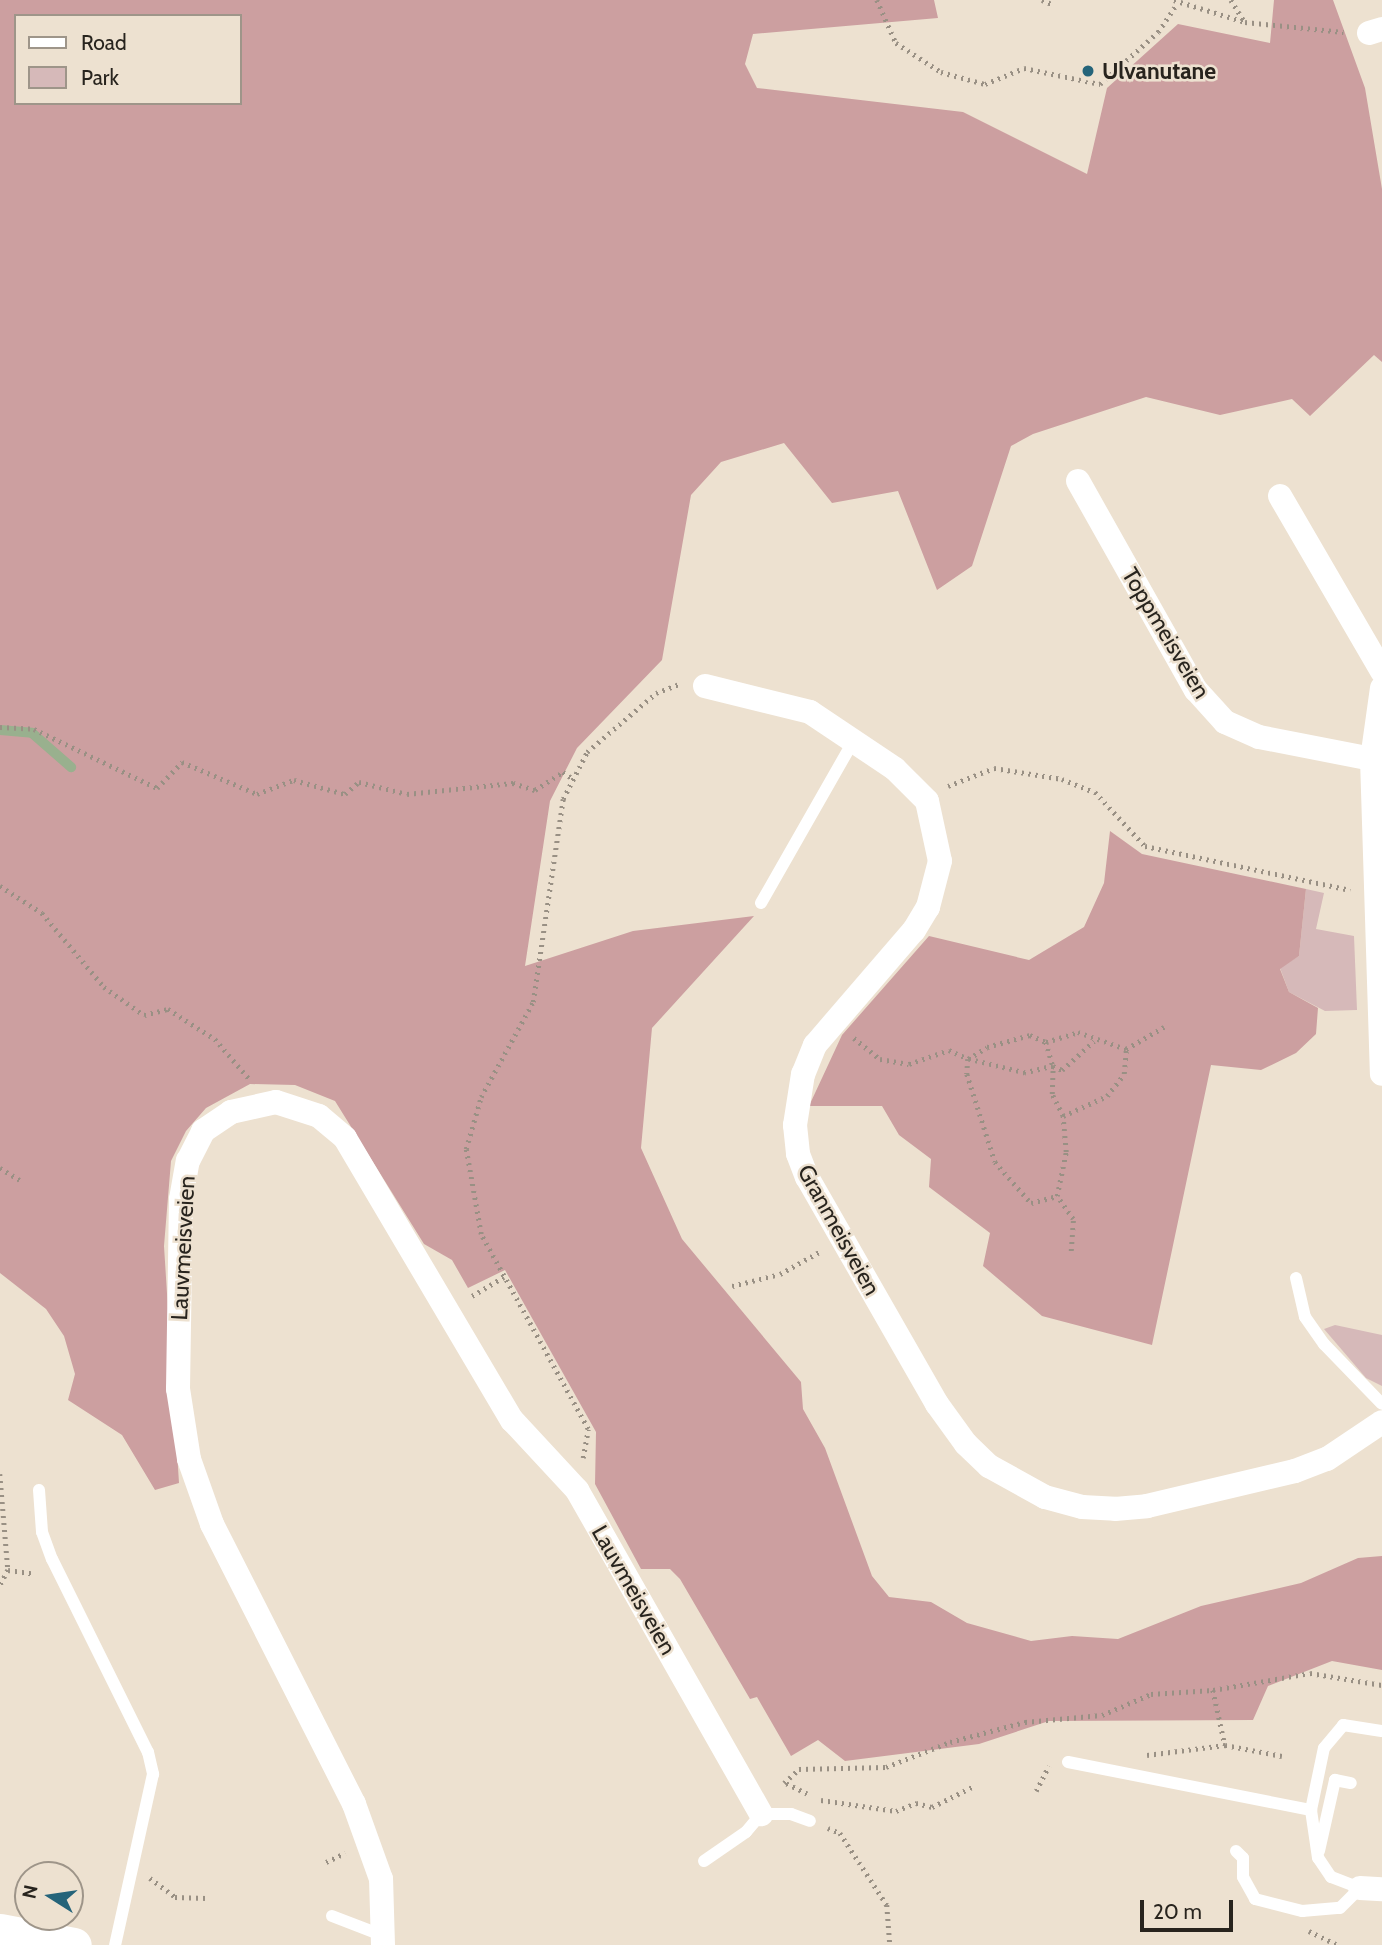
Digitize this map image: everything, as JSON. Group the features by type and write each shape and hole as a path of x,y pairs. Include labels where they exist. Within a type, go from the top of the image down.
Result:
{"street":[{"name":"Toppmeisveien","path":"1078,481 1196,690 1225,722 1259,737 1372,759"},
{"path":"1280,496 1382,671"},
{"path":"705,685 810,712 854,739 914,784 927,801"},
{"path":"1382,688 1372,759 1382,1074"},
{"name":"Granmeisveien","path":"927,801 940,861 928,907 914,930 815,1045 803,1073 794,1125 798,1154 807,1177 937,1404 965,1444 989,1466 1045,1497 1082,1507 1147,1506 1295,1471 1327,1459 1382,1422"},
{"name":"Lauvmeisveien","path":"383,1940 381,1879 354,1804 212,1524 189,1459 178,1389 181,1199 188,1161 203,1132 231,1112 276,1102 318,1116 345,1138 512,1420 577,1490 761,1814"},
{"path":"0,1931 74,1945"}],"lane":[{"path":"761,903 854,739"},
{"path":"1296,1278 1305,1317 1324,1344 1382,1404"},
{"path":"39,1490 43,1532 51,1559 148,1752 153,1774 115,1945"},
{"path":"1371,1889 1331,1877 1318,1858 1311,1810 1324,1748 1333,1734 1343,1725 1382,1731"},
{"path":"1068,1762 1311,1810"},
{"path":"1318,1858 1335,1780 1351,1783"},
{"path":"704,1861 746,1832 761,1814 791,1814 810,1821"},
{"path":"1236,1851 1243,1858 1243,1877 1255,1899 1302,1911 1340,1908 1371,1889"},
{"path":"332,1916 383,1940"}],"path":[{"path":"877,0 896,43 941,72 985,84 1024,68 1100,84 1158,32 1175,2 1245,22 1281,29 1375,31"},
{"path":"1042,0 1052,4"},
{"path":"1231,0 1245,22"},
{"path":"577,1490 588,1429 481,1234 466,1149 481,1097 533,1002 547,884 563,799 573,778 587,752 656,693 675,683 705,685"},
{"path":"0,727 34,729 157,788 182,762 257,794 294,780 345,794 359,782 407,794 513,783 535,790 563,772 573,778"},
{"path":"927,801 968,775 994,768 1062,779 1095,792 1145,846 1378,897"},
{"path":"0,886 42,913 104,987 144,1015 168,1009 215,1039 276,1102"},
{"path":"834,1022 880,1059 909,1064 949,1050 968,1059 1025,1073 1053,1066 1062,1069 1094,1041"},
{"path":"968,1059 986,1047 1030,1035 1046,1042 1079,1032 1094,1041 1126,1049 1164,1027"},
{"path":"1046,1042 1053,1066 1052,1094 1063,1116 1066,1152 1057,1196 1073,1219 1070,1251"},
{"path":"1063,1116 1107,1096 1124,1074 1126,1049"},
{"path":"968,1059 967,1074 995,1162 1031,1203 1057,1196"},
{"path":"0,1168 20,1180"},
{"path":"732,1286 780,1274 842,1237"},
{"path":"472,1296 504,1277"},
{"path":"0,1474 8,1570 0,1586"},
{"path":"974,1786 968,1785 932,1807 916,1803 896,1811 821,1800 784,1783 799,1769 886,1768 950,1742 1025,1722 1102,1715 1151,1694 1213,1690 1310,1673 1382,1685"},
{"path":"1213,1690 1225,1745"},
{"path":"1117,1772 1131,1758 1225,1745 1282,1756"},
{"path":"821,1800 810,1821 840,1833 865,1867 887,1905 890,1945"},
{"path":"133,1863 175,1896 206,1898"},
{"path":"1306,1924 1310,1934 1338,1945"}],"green space":[{"path":"1306,889 1324,893 1316,929 1354,936 1357,1010 1325,1011 1289,992 1280,968 1299,956"},
{"path":"1335,1325 1382,1335 1382,1386 1366,1378 1324,1329"}],"shaded area":[{"path":"0,0 934,0 938,18 753,34 745,64 757,88 963,112 1087,174 1107,88 1178,24 1270,43 1274,0 1333,0 1365,88 1382,189 1382,362 1374,355 1310,416 1292,399 1220,415 1146,397 1033,434 1011,446 972,566 937,590 898,491 832,503 784,443 721,462 691,495 662,660 577,748 550,801 525,966 633,931 754,916 652,1028 641,1148 682,1239 801,1382 803,1409 825,1448 872,1576 889,1597 931,1602 967,1623 1031,1641 1072,1636 1118,1639 1201,1606 1301,1583 1358,1558 1382,1556 1382,1670 1332,1661 1268,1686 1253,1720 1049,1721 979,1744 845,1761 818,1740 791,1756 757,1697 750,1699 680,1579 670,1569 641,1569 595,1484 596,1432 505,1270 468,1288 452,1260 424,1244 335,1101 295,1085 250,1084 206,1108 186,1131 171,1161 164,1246 179,1483 155,1490 122,1435 68,1400 75,1374 64,1336 46,1309 0,1273"},
{"path":"1110,831 1142,854 1306,889 1299,956 1280,969 1289,992 1318,1008 1316,1034 1296,1053 1261,1070 1211,1065 1152,1345 1042,1316 983,1266 990,1233 929,1187 931,1159 899,1135 882,1106 809,1106 842,1035 929,936 1029,960 1084,927 1104,883"}],"waterway":[{"path":"0,730 32,733 71,767"}],"place":[{"name":"Ulvanutane","path":"1088,71"}]}
